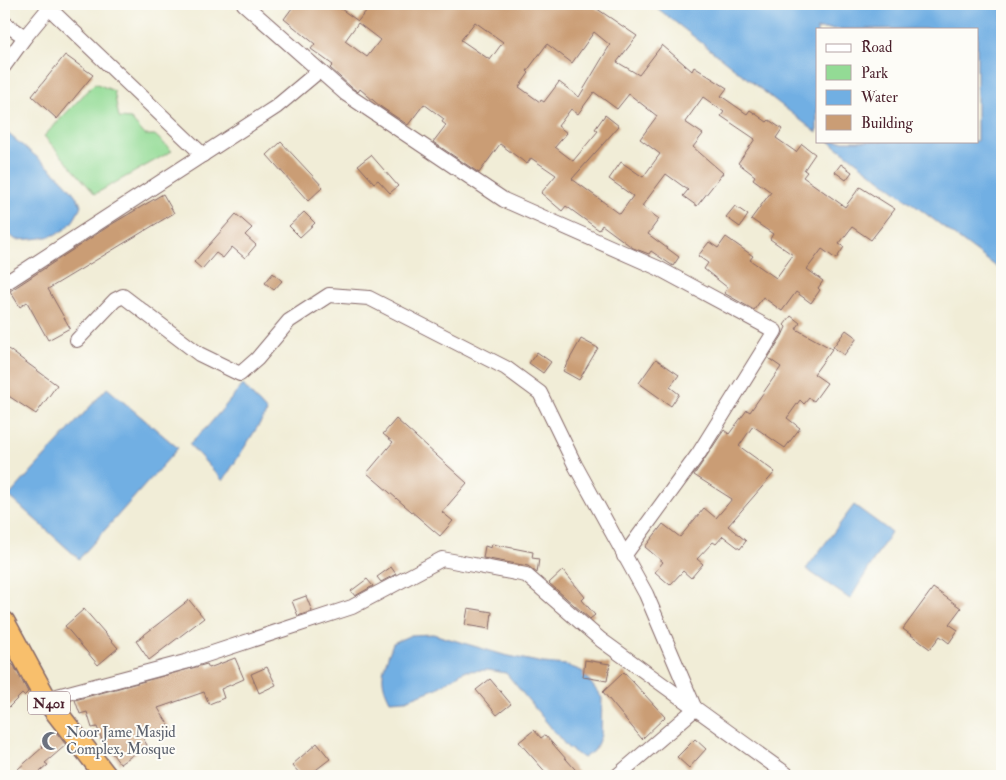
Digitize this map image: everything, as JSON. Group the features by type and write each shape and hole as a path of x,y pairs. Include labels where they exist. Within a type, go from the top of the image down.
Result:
{"highway":[{"name":"N401","path":"4,622 46,699 106,776"}],"street":[{"path":"244,4 346,94 504,200 658,268 775,332 699,453 624,556"},
{"path":"4,66 25,37 50,8 203,155"},
{"path":"4,23 25,37"},
{"path":"4,284 276,107 319,70"},
{"path":"76,340 115,300 123,296 199,354 240,374 256,359 289,321 329,295 369,298 506,368 540,393 575,465 646,594 695,709"},
{"path":"46,699 186,662 352,607 442,559 526,575 601,640 789,776"},
{"path":"617,776 695,709"}],"green space":[{"path":"95,83 114,91 119,118 131,119 145,135 155,135 172,151 95,194 44,136"}],"water":[{"path":"652,4 1002,4 1002,271 830,142 978,142 978,28 816,28 816,132"},
{"path":"4,130 57,175 75,195 81,205 70,225 63,230 47,237 16,240 4,230"},
{"path":"243,385 267,412 223,481 189,444 208,426"},
{"path":"107,388 178,448 79,559 9,496"},
{"path":"854,505 891,532 850,599 806,569"},
{"path":"433,634 504,655 543,663 566,665 582,671 602,698 601,735 595,750 583,758 567,747 506,673 488,670 464,671 437,688 406,700 390,701 384,685 383,672 393,643 411,635"}],"building":[{"path":"295,4 334,4 358,21 372,4 590,4 637,36 617,62 639,75 662,45 692,71 694,67 727,88 721,96 747,114 750,110 767,122 769,120 782,129 776,138 796,152 802,144 815,154 804,170 807,172 803,177 845,207 860,187 895,209 871,240 852,227 839,244 844,247 836,259 822,249 807,269 823,281 818,288 820,290 811,303 796,292 782,311 763,297 754,310 724,293 728,288 704,269 708,263 698,256 709,242 718,248 726,237 753,256 750,260 776,278 793,255 770,239 773,234 751,219 771,192 753,179 755,176 738,163 755,139 721,116 724,112 703,97 685,122 703,134 693,147 723,173 697,206 683,196 688,190 666,174 642,206 659,219 648,234 679,257 673,266 651,251 649,254 633,248 602,225 599,230 566,206 562,211 541,193 556,175 531,158 527,164 500,144 479,173 433,142 446,125 442,122 444,119 424,104 408,125 381,107 360,89 358,92 351,87 330,68 333,65 311,49 315,44 284,19","holes":["475,22 503,42 490,60 461,40","358,23 380,40 367,57 345,41","594,32 610,45 579,97 559,82 544,102 541,100 540,102 519,87 529,73 527,71 547,44 572,63","594,92 617,109 629,94 657,116 640,139 660,154 643,177 621,162 609,179 633,196 620,214 572,179 619,126 605,115 595,129 598,131 573,161 555,147 567,133 558,126 571,109 578,114"]},
{"path":"65,55 93,75 57,119 32,96"},
{"path":"281,142 323,187 308,201 267,155"},
{"path":"371,155 398,186 390,193 378,180 374,183 358,165"},
{"path":"841,164 852,172 846,180 835,172"},
{"path":"163,194 174,213 48,289 70,328 48,340 27,302 20,307 10,291 112,224"},
{"path":"735,206 748,215 740,227 726,217"},
{"path":"304,212 315,223 300,237 289,226"},
{"path":"236,214 252,228 245,235 256,245 245,258 232,247 223,258 216,253 202,269 194,262"},
{"path":"273,273 282,281 274,290 265,283"},
{"path":"791,316 800,323 796,329 832,349 814,374 827,383 814,401 809,398 804,404 800,400 787,418 800,428 785,448 753,426 739,446 775,472 728,526 746,541 740,549 723,536 716,544 713,542 697,559 703,564 691,578 683,571 670,585 655,572 663,562 645,547 663,524 680,537 704,508 716,518 732,499 694,475 724,430 729,434 747,410 750,412 781,367 768,358 782,336 786,327 784,325"},
{"path":"846,330 857,338 844,355 833,347"},
{"path":"581,339 598,348 579,380 563,371"},
{"path":"4,346 57,385 36,414 4,393"},
{"path":"537,352 551,362 543,373 529,363"},
{"path":"656,359 679,375 670,387 679,394 671,406 639,383"},
{"path":"396,419 467,483 442,512 453,521 440,536 367,473 393,442 383,434"},
{"path":"492,544 533,552 532,558 539,559 537,573 528,566 483,558 485,546 491,548"},
{"path":"391,567 396,574 381,582 377,577"},
{"path":"563,570 585,597 582,600 595,615 590,619 549,583"},
{"path":"367,579 373,586 355,596 351,591"},
{"path":"933,588 961,608 949,624 958,630 949,643 940,636 930,649 903,629"},
{"path":"306,596 312,611 298,616 292,601"},
{"path":"189,600 204,618 149,660 136,641"},
{"path":"468,608 492,612 490,629 465,625"},
{"path":"84,609 118,648 98,665 65,626"},
{"path":"4,657 14,666 28,692 24,696 22,694 4,712"},
{"path":"235,658 244,679 221,689 224,698 209,704 204,692 158,708 171,729 142,737 147,745 120,764 102,740 97,727 92,728 87,712 80,714 75,700 207,664 209,668"},
{"path":"585,660 610,664 607,681 583,677"},
{"path":"267,667 276,685 259,693 251,674"},
{"path":"624,672 665,717 642,739 603,692"},
{"path":"490,679 511,704 497,715 476,690"},
{"path":"534,730 541,738 545,735 581,776 549,776 519,742"},
{"path":"56,732 66,745 45,763 48,765 35,776 25,776 18,769 43,747 41,744"},
{"path":"695,739 706,749 689,768 677,757"},
{"path":"317,743 330,759 308,776 302,776 292,765"}],"place":[{"name":"Noor Jame Masjid Complex, Mosque","path":"51,741"}]}
